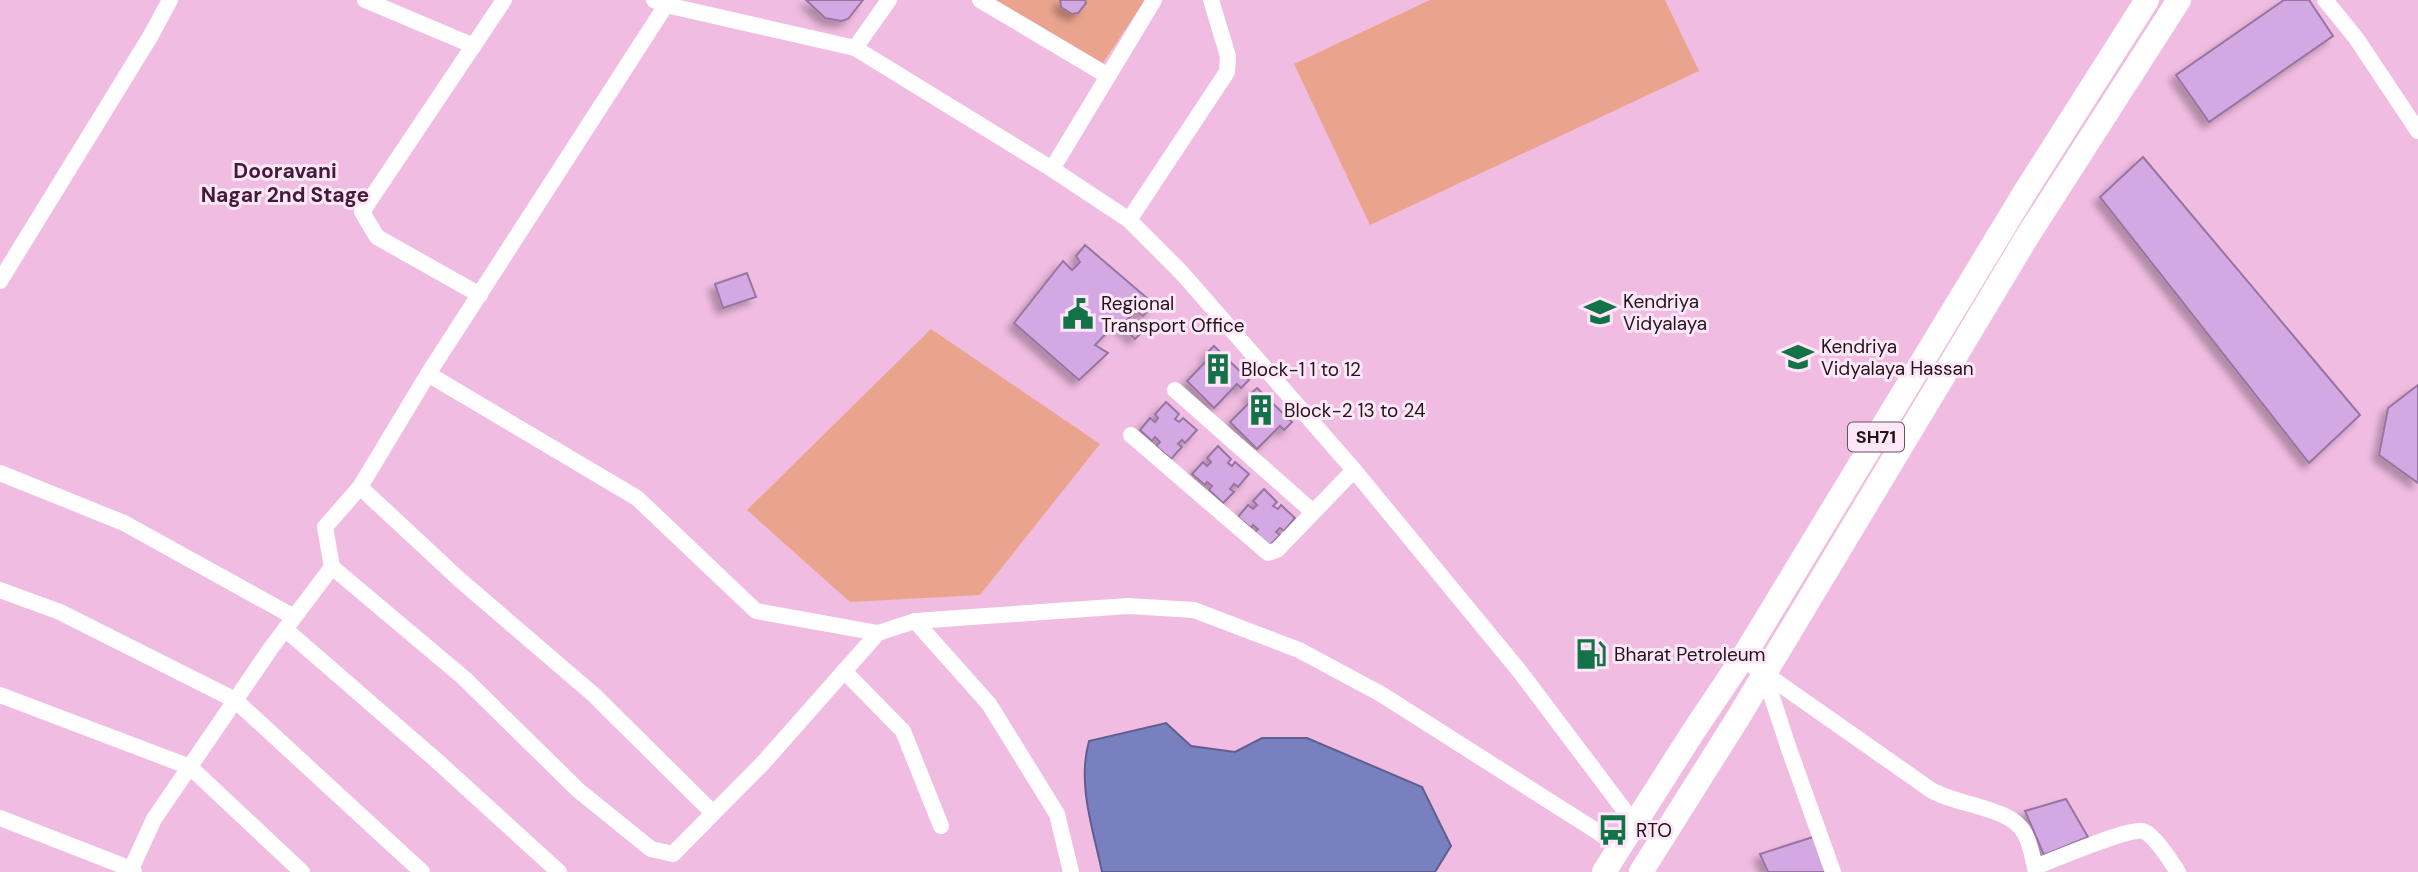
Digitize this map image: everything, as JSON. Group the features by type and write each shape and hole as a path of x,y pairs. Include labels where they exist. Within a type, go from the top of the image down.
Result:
{"main road":[{"name":"SH71","path":"1604,872 1742,659 2006,222 2147,0"},
{"name":"SH71","path":"1646,870 2027,237 2179,0"},
{"path":"2006,222 2027,237"},
{"path":"1620,846 1646,870"}],"street":[{"path":"0,280 150,37 170,0"},
{"path":"365,0 474,46"},
{"path":"480,295 377,237 362,212 505,0"},
{"path":"855,48 889,0"},
{"path":"980,0 1108,76"},
{"path":"1052,169 1154,0"},
{"path":"1129,220 1227,72 1228,56 1213,0"},
{"path":"2325,0 2356,38 2418,131"},
{"path":"878,633 764,763 673,854 651,849 578,790 464,678 332,567 324,527 360,487 660,2 690,5 855,48 1052,169 1129,220 1181,272 1354,470 1521,673 1634,823"},
{"path":"428,374 637,498 756,611 878,633 915,621 1128,606 1194,610 1298,650 1381,694 1620,846"},
{"path":"1175,390 1313,512"},
{"path":"1131,435 1264,552 1273,553 1277,550 1354,470"},
{"path":"0,473 124,523 289,623 559,872"},
{"path":"360,487 460,580 594,695 713,813"},
{"path":"0,818 132,871 154,819 289,623 332,567"},
{"path":"0,590 60,612 235,700 422,872"},
{"path":"915,621 989,704 1057,814 1071,872"},
{"path":"1742,659 1931,790 1958,803 2007,816 2018,823 2026,835 2036,870 2125,834 2143,831 2151,835 2178,872"},
{"path":"844,671 903,731 941,826"},
{"path":"1764,673 1833,872"},
{"path":"0,695 190,767 302,872"}],"shaded area":[{"path":"996,0 1145,0 1103,63"},
{"path":"1430,0 1665,0 1699,71 1370,225 1294,64"},
{"path":"931,329 1100,444 980,595 850,602 747,510"}],"water":[{"path":"1166,723 1191,746 1235,752 1262,738 1307,738 1422,787 1451,846 1435,872 1102,872 1085,790 1089,741"}],"building":[{"path":"806,0 863,0 848,19 841,21 825,18"},
{"path":"1060,0 1085,0 1086,3 1078,13 1072,14 1061,7"},
{"path":"2284,0 2309,0 2333,36 2209,122 2176,75"},
{"path":"2143,157 2360,415 2309,463 2100,197"},
{"name":"Regional Transport Office","path":"1085,245 1154,304 1143,316 1136,311 1127,320 1141,333 1135,339 1117,322 1095,345 1108,353 1079,380 1014,323 1063,261 1072,270 1080,262 1076,256"},
{"path":"747,273 756,297 723,308 715,284"},
{"name":"Block-1 1 to 12","path":"1214,346 1249,380 1241,388 1237,384 1214,408 1187,381 1210,357 1206,354"},
{"path":"2418,385 2418,483 2379,455 2388,408"},
{"name":"Block-2 13 to 24","path":"1257,388 1292,422 1284,430 1280,426 1257,449 1230,422 1253,399 1249,395"},
{"path":"1166,402 1179,414 1175,419 1179,422 1183,418 1197,430 1185,443 1182,440 1178,444 1182,447 1171,459 1156,446 1160,442 1155,437 1152,441 1140,430 1150,418 1155,422 1158,418 1155,414"},
{"path":"1218,446 1231,459 1228,463 1232,466 1235,462 1249,474 1238,487 1234,484 1230,489 1234,492 1223,503 1209,490 1212,486 1207,482 1205,485 1192,474 1203,462 1207,466 1211,462 1207,458"},
{"path":"1264,489 1277,502 1273,506 1278,509 1281,505 1295,518 1284,531 1280,528 1276,532 1280,535 1269,546 1254,533 1258,529 1253,525 1251,528 1238,517 1248,505 1253,509 1257,505 1253,501"},
{"path":"2066,799 2088,837 2044,855 2025,811"},
{"path":"1816,836 1828,872 1768,872 1760,854"}],"place":[{"name":"Kendriya Vidyalaya","path":"1600,312"},
{"name":"Regional Transport Office","path":"1078,314"},
{"name":"Kendriya Vidyalaya Hassan","path":"1798,357"},
{"name":"Block-1 1 to 12","path":"1218,369"},
{"name":"Block-2 13 to 24","path":"1261,410"},
{"name":"Bharat Petroleum","path":"1591,654"},
{"name":"RTO","path":"1613,830"}],"district":[{"name":"Dooravani Nagar 2nd Stage","path":"285,183"}]}
